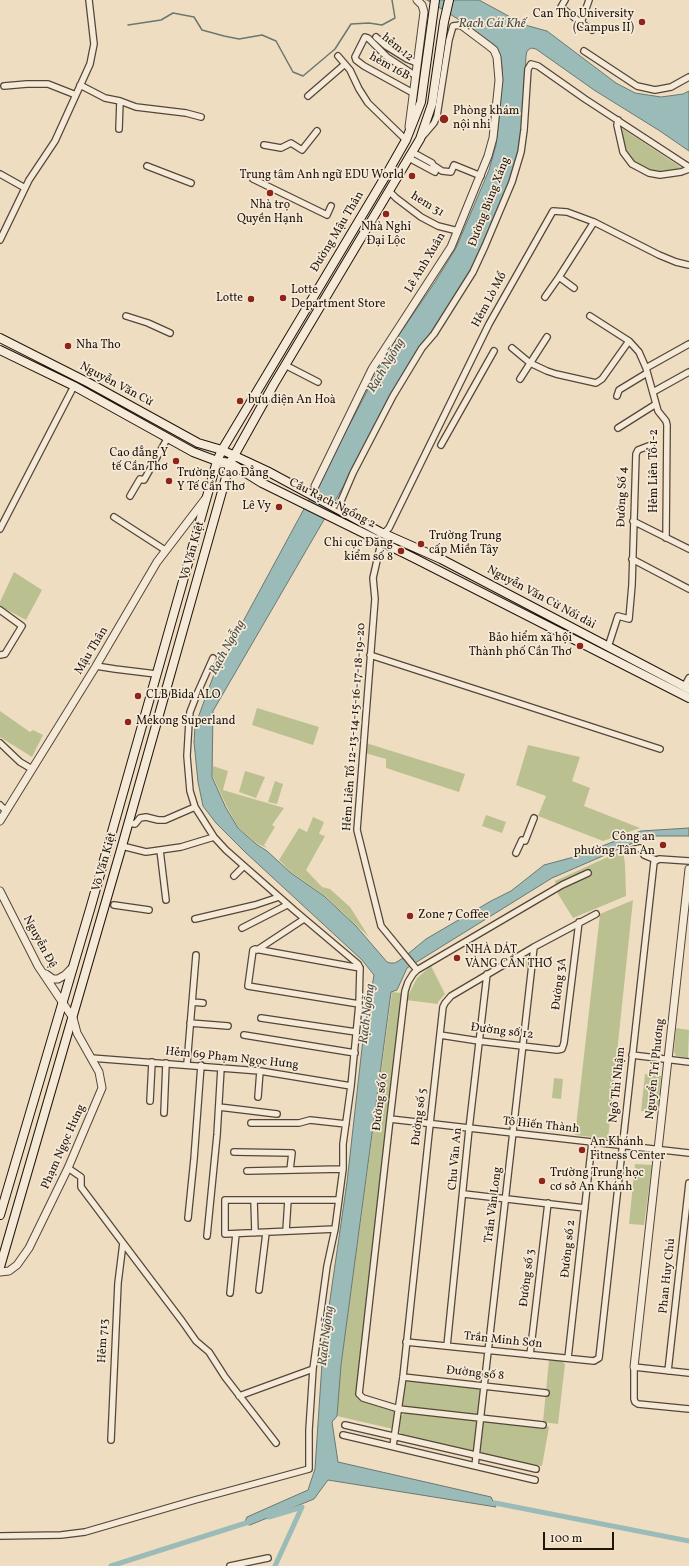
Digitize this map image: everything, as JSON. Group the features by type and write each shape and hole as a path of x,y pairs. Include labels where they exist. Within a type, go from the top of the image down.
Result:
{"main road":[{"name":"Đường Mậu Thân","path":"218,461 222,450 385,177 407,136 421,102 435,0"},
{"name":"Đường Mậu Thân","path":"234,455 285,365 420,139 432,104 437,64 449,0"},
{"path":"294,330 303,335"},
{"name":"Nguyễn Văn Cừ","path":"0,338 89,383 198,443 234,455"},
{"name":"Nguyễn Văn Cừ","path":"0,350 74,386 167,439 193,452 218,461 230,463"},
{"name":"Cầu Rạch Ngổng 2","path":"234,455 382,533"},
{"name":"Võ Văn Kiệt","path":"0,1267 73,1018 230,463 234,455"},
{"name":"Võ Văn Kiệt","path":"0,1215 218,461"},
{"name":"Cầu Rạch Ngổng 2","path":"230,463 262,483 381,543"},
{"name":"Nguyễn Văn Cừ Nối dài","path":"382,533 441,559 687,688"},
{"path":"381,543 416,559 689,698"},
{"path":"532,618 536,609"}],"street":[{"path":"0,240 25,188 54,141 90,64 94,44 89,0"},
{"path":"407,136 424,12 422,5 417,0"},
{"path":"565,0 562,7 592,30"},
{"path":"581,23 589,0"},
{"path":"420,139 429,130 437,116 449,40 453,26 461,25"},
{"name":"Lê Anh Xuân","path":"315,486 372,369 451,247 488,156 493,138 499,68 497,57 494,50 461,25"},
{"name":"hẻm 12","path":"365,37 368,38 387,58 416,76"},
{"name":"hẻm 16B","path":"365,37 355,57 356,60 413,93"},
{"path":"376,37 386,46 407,59 417,63"},
{"path":"584,51 637,86 655,90 671,87 689,77"},
{"path":"338,56 350,70 358,90 407,136"},
{"path":"308,96 345,64"},
{"name":"Đường Búng Xáng","path":"341,501 353,473 393,396 422,348 434,334 473,272 485,246 512,182 521,152 529,66 533,64 538,66 689,168"},
{"path":"4,86 48,84 76,95"},
{"path":"80,85 105,98 120,101 136,107 186,112 202,117"},
{"path":"118,129 120,101"},
{"path":"618,120 617,125 623,152 632,164 649,173 660,175 681,172 689,168"},
{"path":"264,145 281,148 291,143 302,150 317,131"},
{"path":"411,155 432,163 442,172 451,172 455,163 481,176"},
{"path":"411,155 435,172"},
{"path":"147,166 191,182"},
{"path":"0,174 25,188"},
{"path":"253,180 327,215 331,206"},
{"name":"hem 31","path":"389,191 421,217 438,226 458,231"},
{"name":"Hẻm Lò Mổ","path":"382,533 389,528 489,324 553,211 568,212 594,222 659,255 676,262 689,265"},
{"path":"545,298 594,222"},
{"path":"559,277 574,288"},
{"path":"126,316 148,323 170,333"},
{"name":"Hẻm Liên Tổ 1-2","path":"590,316 629,341 639,352 660,415 664,418 667,425 666,538"},
{"path":"520,379 547,337"},
{"path":"512,348 530,363 556,374 596,383 602,379 629,341"},
{"path":"618,396 619,390 646,370 689,344"},
{"path":"441,445 494,351"},
{"path":"285,365 318,382"},
{"path":"653,392 689,372"},
{"path":"0,529 74,386"},
{"path":"618,428 656,404"},
{"path":"130,496 140,478 143,480 167,439"},
{"name":"Đường Số 4","path":"632,559 636,454 638,450 651,445"},
{"name":"Mậu Thân","path":"0,821 96,666 156,562 208,496"},
{"path":"114,518 165,550"},
{"path":"187,521 192,523 197,534"},
{"path":"633,521 689,549"},
{"name":"Hẻm Liên Tổ 12-13-14-15-16-17-18-19-20","path":"381,543 374,578 374,599 357,830 380,924 415,969"},
{"path":"608,647 618,616 629,618 632,585 632,559 689,589"},
{"path":"0,610 22,626 5,654 0,655"},
{"path":"370,655 660,749"},
{"path":"0,1536 61,1535 85,1532 195,1500 309,1470 309,1430 313,1369 327,1266 335,1229 343,1169 343,1144 355,1053 360,968 358,964 278,897 214,837 195,807 190,791 187,756 190,712 213,658"},
{"path":"96,666 156,674"},
{"path":"687,688 689,678"},
{"path":"0,743 20,762 32,769"},
{"path":"0,805 6,811"},
{"path":"128,823 135,824 140,818 149,817 158,820 165,820 195,807"},
{"path":"149,817 150,824"},
{"path":"516,854 522,840 525,841 534,818"},
{"path":"122,846 146,852 181,847 214,837"},
{"path":"632,850 640,848 644,855 656,860 689,862"},
{"path":"160,850 166,900"},
{"name":"Ngô Thì Nhậm","path":"597,1361 599,1358 605,1309 632,1055 654,862 656,860"},
{"path":"234,876 244,866"},
{"name":"Nguyển Tri Phương","path":"634,1367 689,869"},
{"name":"Đường số 6","path":"399,1409 363,1398 359,1394 405,991 409,979 415,969 562,885 588,873"},
{"name":"Nguyễn Đệ","path":"0,891 38,966 73,1018"},
{"path":"194,918 255,905 278,897"},
{"path":"114,905 149,910"},
{"path":"242,928 287,905"},
{"name":"Đường số 5","path":"393,1446 403,1377 443,1007 448,999 487,974 596,914"},
{"path":"304,919 257,950 253,950 248,986 359,1004"},
{"name":"Đường 3A","path":"562,1049 579,922"},
{"name":"Trần Văn Long","path":"475,1466 534,947"},
{"path":"257,950 360,968"},
{"path":"187,1064 196,955"},
{"path":"38,966 52,979 58,979 72,968"},
{"name":"Chu Văn An","path":"447,1346 464,1194 469,1129 487,974"},
{"path":"192,1002 203,1003"},
{"name":"Phạm Ngọc Hưng","path":"0,1272 9,1271 17,1265 28,1248 68,1168 102,1088 99,1072 77,1033 73,1018"},
{"path":"261,1018 356,1032"},
{"path":"190,1023 228,1026"},
{"path":"244,1035 355,1053"},
{"name":"Đường số 12","path":"440,1035 557,1050 562,1049"},
{"path":"632,1055 689,1062"},
{"name":"Hẻm 69 Phạm Ngọc Hưng","path":"91,1058 260,1070 351,1086"},
{"path":"150,1101 152,1062"},
{"path":"164,1113 166,1063"},
{"path":"188,1218 201,1065"},
{"path":"207,1236 221,1068"},
{"path":"258,1097 260,1070"},
{"path":"218,1106 277,1114"},
{"name":"Tô Hiến Thành","path":"390,1119 689,1153"},
{"path":"251,1123 299,1123 310,1120 346,1124"},
{"name":"Đường số 2","path":"568,1358 592,1142"},
{"path":"234,1152 292,1153 290,1170"},
{"path":"68,1168 81,1177 81,1187 199,1345 209,1352 239,1396 276,1443"},
{"path":"247,1171 343,1169"},
{"name":"Phan Huy Chú","path":"668,1371 689,1183"},
{"path":"464,1194 585,1208"},
{"path":"335,1229 225,1234 225,1200 339,1200"},
{"path":"254,1200 255,1233"},
{"path":"286,1232 288,1200"},
{"name":"Đường số 3","path":"530,1355 548,1203"},
{"path":"259,1290 266,1233"},
{"path":"230,1293 236,1234"},
{"name":"Hẻm 713","path":"111,1440 118,1283 123,1242"},
{"name":"Trần Minh Sơn","path":"406,1342 597,1361"},
{"path":"689,1373 634,1367 635,1402 638,1404 689,1410"},
{"path":"239,1396 313,1369"},
{"name":"Đường số 8","path":"403,1377 546,1393"},
{"path":"399,1409 543,1425"},
{"path":"344,1424 536,1469"},
{"path":"343,1435 536,1480"},
{"path":"230,1566 268,1558"}],"green space":[{"path":"620,127 682,168 660,172 645,169 634,161 626,151 622,142"},
{"path":"14,572 42,590 26,620 0,606 0,602"},
{"path":"257,708 319,727 313,745 252,725"},
{"path":"0,711 30,732 33,730 43,735 32,757 0,737"},
{"path":"366,743 465,774 459,792 386,768 386,759 365,753"},
{"path":"528,745 580,757 572,781 590,788 584,806 640,828 603,841 538,816 546,796 516,785"},
{"path":"213,766 228,771 223,790 284,808 272,825 275,827 264,845 267,848 256,843 238,827 213,777"},
{"path":"245,771 265,777 256,798 239,792"},
{"path":"275,781 283,784 277,804 268,802"},
{"path":"486,815 506,822 502,833 482,826"},
{"path":"313,817 324,822 319,834 325,836 306,870 322,887 330,889 350,907 369,937 324,895 291,872 279,860 299,828 307,832"},
{"path":"623,850 626,896 573,918 558,894 555,881"},
{"path":"633,900 608,1139 575,1135 600,914"},
{"path":"525,955 528,958 526,968 520,966 509,966"},
{"path":"431,966 445,994 438,1004 406,1000 417,978"},
{"path":"392,992 402,993 357,1387 358,1393 394,1410 396,1414 393,1429 337,1416 341,1365"},
{"path":"676,1028 689,1030 688,1058 676,1056 674,1052"},
{"path":"645,1074 661,1076 658,1112 641,1111"},
{"path":"554,1078 563,1079 561,1099 552,1098"},
{"path":"635,1164 652,1165 644,1225 629,1224"},
{"path":"549,1360 562,1361 565,1364 558,1424 543,1422"},
{"path":"406,1379 479,1387 482,1390 480,1413 477,1416 403,1408 401,1406 404,1381"},
{"path":"406,1412 479,1420 476,1446 474,1450 471,1452 403,1436 399,1431 401,1416"},
{"path":"482,1419 543,1425 549,1427 542,1466 478,1455"}],"water":[{"name":"Rạch Ngỗng","path":"427,0 479,0 525,25 547,31 616,83 635,93 661,97 683,94 689,91 689,151 594,90 536,49 531,48 527,51 522,136 518,157 511,178 476,262 398,385 343,487 213,711 212,777 226,808 238,828 256,844 267,851 291,873 324,896 356,926 387,962 390,963 395,963 426,939 511,891 544,865 574,857 641,831 689,828 689,836 649,836 552,878 407,968 397,990 391,992 341,1365 337,1416 332,1422 338,1462 491,1497 496,1507 328,1480 314,1499 250,1525 244,1524 247,1517 308,1490 315,1469 323,1348 347,1182 363,1039 374,975 362,960 245,852 216,823 203,806 198,782 194,742 195,726 213,677 388,351 435,282 456,248 489,170 496,145 499,121 502,68 499,57 494,48 466,24"}],"waterway":[{"path":"128,25 161,20 173,13 194,17 202,30 224,36 239,39 262,35 276,41 293,72 303,76 335,49 351,24 369,23 382,25 395,18 392,0"},
{"path":"495,1503 689,1541"},
{"path":"269,1517 302,1507 275,1566"},
{"path":"111,1566 249,1522"}],"place":[{"name":"Can Tho University (Campus II)","path":"642,22"},
{"name":"Phòng khám nội nhi","path":"444,119"},
{"name":"Trung tâm Anh ngữ EDU World","path":"412,176"},
{"name":"Nhà trọ Quyền Hạnh","path":"270,193"},
{"name":"Nhà Nghỉ Đại Lộc","path":"386,214"},
{"name":"Lotte Department Store","path":"283,298"},
{"name":"Lotte","path":"251,299"},
{"name":"Nha Tho","path":"68,346"},
{"name":"bưu điện An Hoà","path":"240,401"},
{"name":"Cao đẳng Y tế Cần Thơ","path":"176,461"},
{"name":"Trường Cao Đẳng Y Tế Cần Thơ","path":"169,481"},
{"name":"Lê Vy","path":"279,507"},
{"name":"Trường Trung cấp Miền Tây","path":"421,544"},
{"name":"Chi cục Đăng kiểm số 8","path":"401,551"},
{"name":"Bảo hiểm xã hội Thành phố Cần Thơ","path":"580,646"},
{"name":"CLB Bida ALO","path":"138,696"},
{"name":"Mekong Superland","path":"128,722"},
{"name":"Công an phường Tân An","path":"663,845"},
{"name":"Zone 7 Coffee","path":"410,916"},
{"name":"NHÀ DÁT VÀNG CẦN THƠ","path":"457,958"},
{"name":"An Khánh Fitness Center","path":"582,1150"},
{"name":"Trường Trung học cơ sở An Khánh","path":"542,1181"}],"water label":[{"name":"Rạch Cái Khế","path":"492,25"}]}
